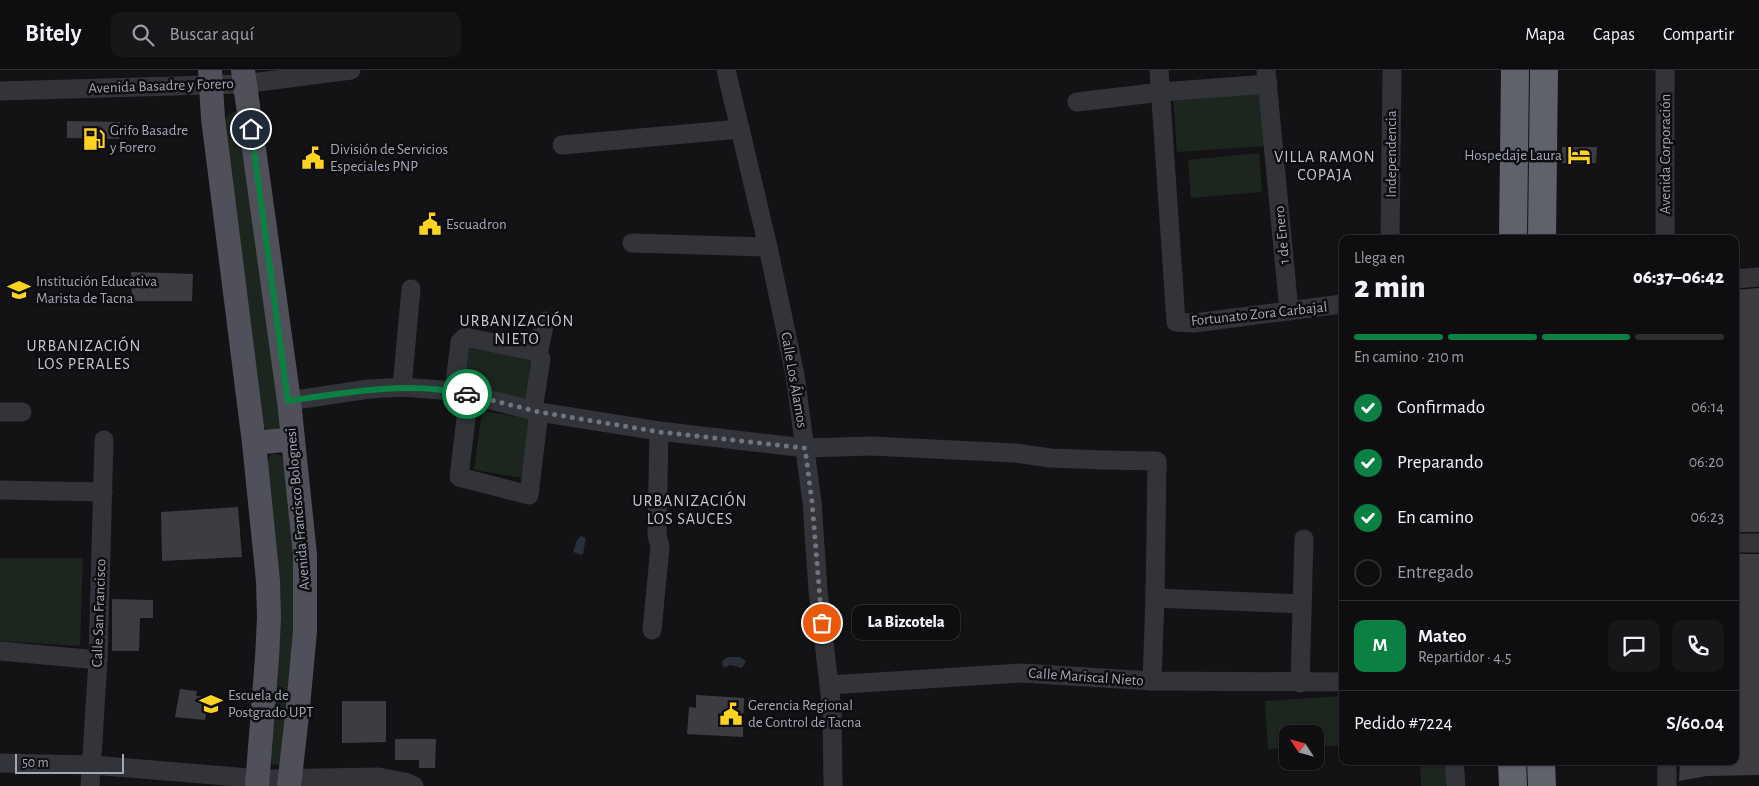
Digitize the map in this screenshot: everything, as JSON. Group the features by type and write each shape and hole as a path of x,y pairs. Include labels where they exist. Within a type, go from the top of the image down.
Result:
{"highway":[{"path":"1513,235 1515,70"},
{"path":"1542,235 1544,70"},
{"path":"1512,765 1512,786"},
{"path":"1542,765 1542,786"}],"main road":[{"name":"Avenida Francisco Bolognesi","path":"244,77 293,440 305,555 306,595 302,669 289,783"},
{"path":"210,78 213,118 266,545 269,618 265,696 257,782"},
{"path":"254,443 293,440"}],"street":[{"name":"Avenida Basadre y Forero","path":"0,90 351,70"},
{"name":"Calle Los Álamos","path":"726,70 768,247 795,375 812,502 818,590 832,711 832,786"},
{"path":"1159,70 1161,92"},
{"name":"Independencia","path":"1390,235 1392,70"},
{"name":"Avenida Corporación","path":"1665,70 1665,235"},
{"path":"1077,102 1267,77"},
{"name":"1 de Enero","path":"1267,77 1289,311"},
{"name":"Fortunato Zora Carbajal","path":"1161,92 1176,322 1194,323 1339,304"},
{"path":"562,145 740,129"},
{"path":"632,243 768,247"},
{"path":"1739,279 1759,277"},
{"path":"402,387 411,289"},
{"path":"538,354 545,321"},
{"path":"465,337 532,351 538,354 541,359 529,495 459,477 462,393 460,342 465,337"},
{"path":"288,401 369,389 402,387 462,393 536,411 660,432 805,448 871,446 1015,453 1050,458 1157,461 1152,681"},
{"path":"0,412 22,412"},
{"path":"652,630 660,547 657,535 660,432"},
{"name":"Calle San Francisco","path":"90,786 98,660 104,440"},
{"path":"0,490 103,492"},
{"path":"1300,683 1304,539"},
{"path":"1739,543 1759,543"},
{"path":"1155,598 1302,604"},
{"path":"0,651 98,660"},
{"name":"Calle Mariscal Nieto","path":"829,685 1021,673 1152,681 1339,682"},
{"path":"0,763 92,765 257,782 289,783 378,777 405,782 414,786"},
{"path":"1454,765 1456,786"},
{"path":"1667,765 1667,786"}],"shaded area":[{"path":"1261,92 1266,146 1177,152 1173,98"},
{"path":"233,112 239,112 282,419 279,427 274,431 264,427 225,123 226,117"},
{"path":"1259,153 1262,192 1191,198 1188,160"},
{"path":"467,344 531,356 525,402 463,387"},
{"path":"482,411 531,419 524,478 474,470"},
{"path":"277,454 284,458 298,611 284,757 279,765 271,764 267,756 267,461 271,455"},
{"path":"581,536 586,538 583,554 581,555 573,552 577,540"},
{"path":"0,558 83,558 80,646 0,641"},
{"path":"728,657 740,657 746,661 742,668 730,665 724,668 723,660"},
{"path":"1339,696 1339,745 1324,746 1324,725 1279,725 1279,748 1268,749 1265,701"},
{"path":"1420,765 1445,765 1446,786 1421,786"}],"building":[{"path":"67,121 120,122 119,139 67,138"},
{"name":"Hospedaje Laura","path":"1562,147 1597,147 1596,163 1562,163"},
{"path":"131,272 193,274 192,301 132,301"},
{"path":"1759,288 1759,532 1739,532 1739,290"},
{"path":"238,507 242,557 162,561 161,512"},
{"path":"1739,554 1759,554 1759,775 1707,776 1679,781 1680,765 1739,765"},
{"path":"112,599 153,600 153,618 140,618 139,651 112,651"},
{"path":"180,689 197,691 196,696 214,698 212,710 207,710 205,720 175,717"},
{"path":"696,695 744,698 743,737 687,734 689,707 696,708"},
{"path":"342,701 386,701 386,742 342,743"},
{"path":"395,739 436,739 435,768 419,768 419,760 395,760"}],"way so far":[{"path":"467,394 539,412 660,432 805,448 812,502 822,623"}],"place":[{"name":"Grifo Basadre y Forero","path":"94,139"},
{"name":"Hospedaje Laura","path":"1579,155"},
{"name":"División de Servicios Especiales PNP","path":"313,158"},
{"name":"Escuadron","path":"430,224"},
{"name":"Institución Educativa Marista de Tacna","path":"19,290"},
{"name":"La Bizcotela","path":"822,623"},
{"name":"Escuela de Postgrado UPT","path":"211,704"},
{"name":"Gerencia Regional de Control de Tacna","path":"731,714"}],"district":[{"name":"VILLA RAMON COPAJA","path":"1325,166"},
{"name":"URBANIZACIÓN NIETO","path":"517,330"},
{"name":"URBANIZACIÓN LOS PERALES","path":"84,355"},
{"name":"URBANIZACIÓN LOS SAUCES","path":"690,510"}],"route":[{"path":"251,129 288,401 369,389 402,387 454,391 467,394"}]}
